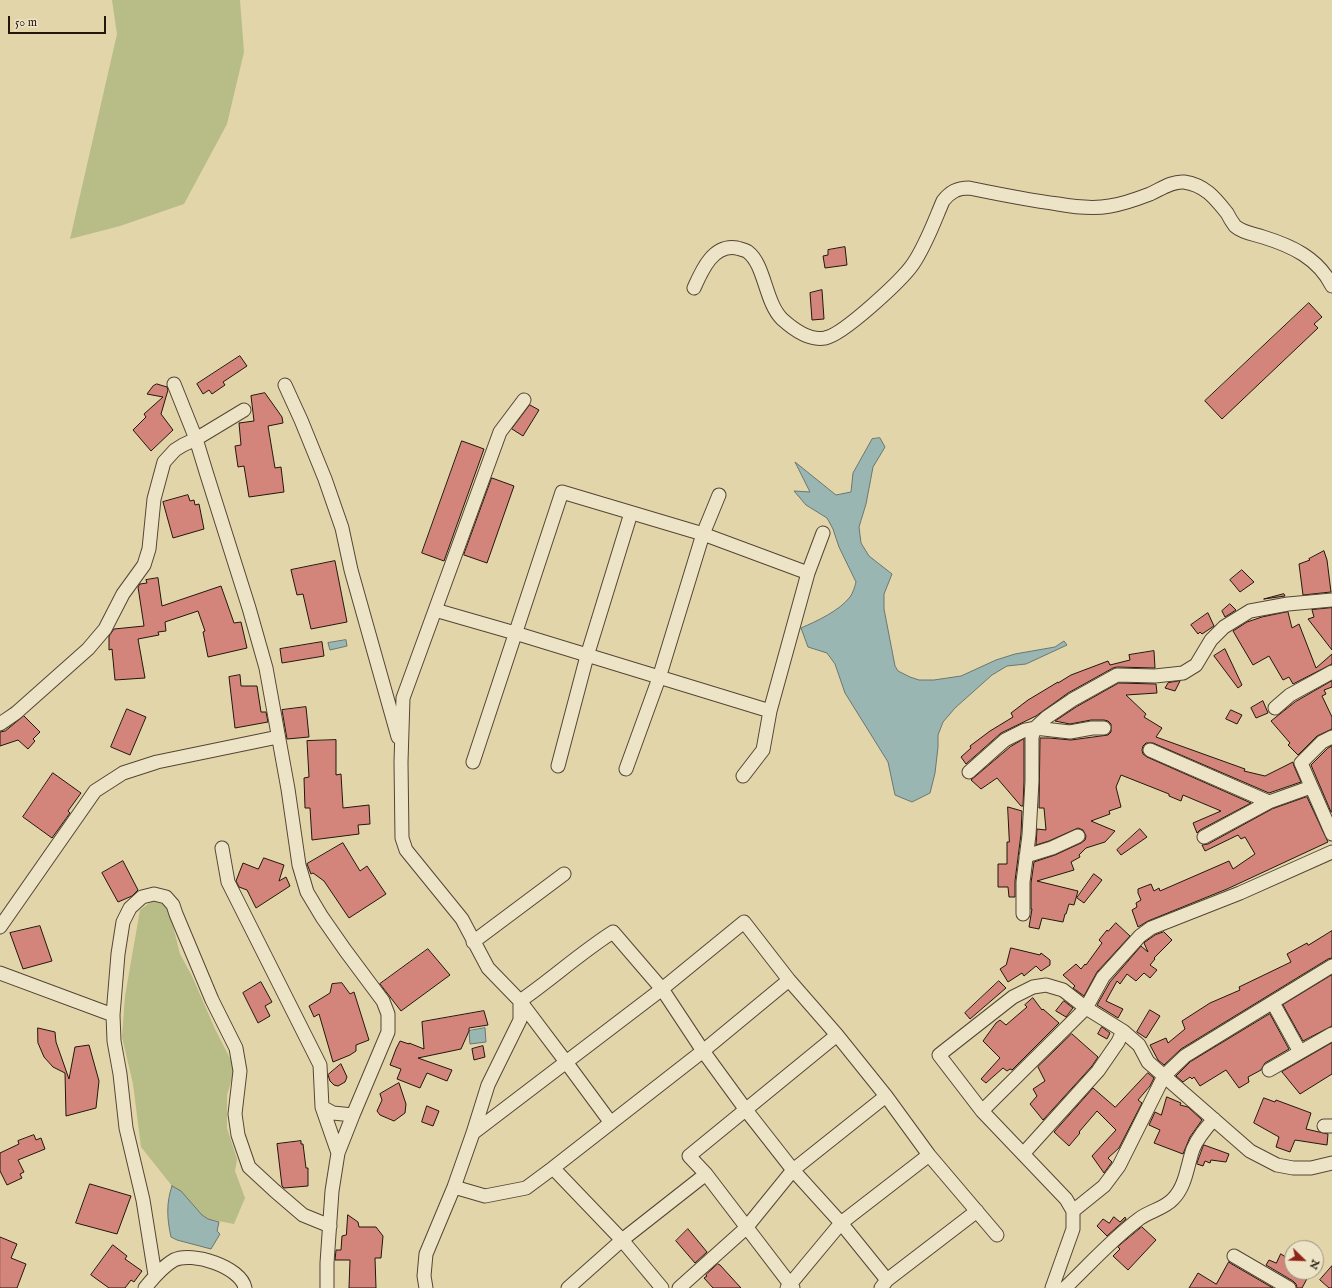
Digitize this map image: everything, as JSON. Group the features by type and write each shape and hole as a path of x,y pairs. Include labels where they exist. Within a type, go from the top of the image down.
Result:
{"street":[{"path":"694,288 702,270 712,257 720,250 730,247 741,249 748,252 754,258 773,308 782,318 797,330 814,338 824,339 834,336 864,313 912,265 925,243 943,201 947,195 954,191 962,188 969,188 1043,202 1090,207 1109,206 1130,201 1170,184 1183,182 1198,185 1209,192 1235,225 1243,231 1279,242 1302,252 1322,269 1332,286"},
{"path":"174,384 196,439 249,608 266,668 288,789 299,866 307,892 345,950 383,1001 388,1014 388,1032 338,1153 332,1190 327,1263 327,1288"},
{"path":"285,385 325,480 342,528 351,570 401,750"},
{"path":"524,400 500,432 403,698 401,750 402,838 406,850 462,919 488,968 520,1001 611,1123"},
{"path":"0,724 16,713 88,649 104,629 123,594 144,565 149,549 154,499 164,462 175,450 244,410"},
{"path":"473,762 562,492 703,534 808,573"},
{"path":"626,769 659,678 703,534 719,495"},
{"path":"558,766 587,656 631,513"},
{"path":"743,776 763,750 770,711 808,573 823,533"},
{"path":"1023,914 1023,882 1031,803 1032,737 1035,728 1047,717 1072,700 1117,675 1155,676 1183,673 1196,665 1211,640 1224,627 1250,611 1288,604 1332,600"},
{"path":"435,610 770,711"},
{"path":"1275,708 1290,695 1332,672"},
{"path":"969,772 1005,740 1025,730 1035,728 1070,732 1092,728 1104,728"},
{"path":"0,927 94,791 123,773 157,762 278,737"},
{"path":"1332,737 1322,742 1301,762 1329,820 1332,834"},
{"path":"1150,750 1269,802"},
{"path":"1204,836 1269,802 1312,787"},
{"path":"1026,856 1052,848 1078,836"},
{"path":"222,848 228,882 320,1065 322,1107 338,1153"},
{"path":"982,1111 1086,1008 1104,977 1140,936 1151,928 1240,893 1332,852"},
{"path":"473,942 564,874"},
{"path":"155,1275 143,1200 126,1128 120,1074 114,1041 113,1015 118,954 123,922 130,908 142,898 154,894 166,897 173,905 212,1000 236,1048 240,1071 235,1114 238,1135 249,1167 303,1215 330,1226"},
{"path":"473,1133 662,988 744,922 789,980 837,1035 886,1096 928,1155 997,1235"},
{"path":"520,1001 591,946 613,932 662,988 703,1051 746,1110 793,1170 841,1223 884,1284 977,1211"},
{"path":"1073,1210 1104,1186 1119,1166 1164,1076 1186,1056 1332,966"},
{"path":"0,973 113,1015"},
{"path":"454,1187 485,1196 526,1188 703,1051 789,980"},
{"path":"1052,1288 1072,1229 1073,1210 1066,1199 982,1111 939,1055 1013,997 1033,987 1046,985 1062,990 1086,1008 1123,1031 1139,1045 1148,1062 1250,1151 1277,1166 1311,1168 1332,1163"},
{"path":"426,1288 424,1276 426,1254 454,1187 488,1085 520,1020 520,1001"},
{"path":"1273,1003 1300,1052"},
{"path":"1023,1154 1098,1071 1118,1042 1123,1031"},
{"path":"1269,1070 1332,1034"},
{"path":"837,1035 689,1156 706,1174 790,1287 841,1223 928,1155"},
{"path":"679,1288 746,1228 793,1170 886,1096"},
{"path":"322,1107 333,1113 353,1115"},
{"path":"1065,1288 1140,1218 1163,1207 1173,1200 1182,1187 1199,1137 1214,1119"},
{"path":"553,1168 622,1240 662,1288"},
{"path":"568,1288 622,1240 706,1174"},
{"path":"1234,1256 1288,1288"},
{"path":"145,1288 155,1275 174,1260 186,1257 200,1258 217,1264 233,1273 244,1283 246,1288"}],"green space":[{"path":"112,0 240,0 244,52 227,124 184,204 120,226 70,239 117,34"},
{"path":"152,901 163,904 170,914 180,954 192,976 215,1029 235,1068 227,1095 227,1128 237,1159 235,1171 245,1198 234,1224 208,1219 202,1215 181,1191 172,1186 141,1147 133,1084 122,1037 125,996 140,910"}],"water":[{"path":"880,438 885,447 873,467 866,504 859,527 861,543 869,556 892,574 884,594 884,609 895,666 898,671 919,680 934,680 961,676 996,660 1015,654 1055,647 1064,641 1067,645 1026,664 1007,666 992,675 955,708 943,722 938,735 935,773 930,793 912,802 895,795 888,762 845,693 835,664 827,653 808,647 801,628 821,619 840,607 851,595 856,582 827,518 806,505 794,491 810,492 795,462 836,495 851,492 853,473 872,439"},
{"path":"346,640 347,646 330,650 328,643"},
{"path":"485,1028 486,1042 470,1044 469,1031"},
{"path":"172,1186 181,1191 202,1215 208,1219 219,1222 217,1231 220,1234 211,1249 171,1237 168,1211"}],"building":[{"path":"845,247 847,265 825,268 823,256 828,255 828,250"},
{"path":"822,290 824,319 812,320 810,293"},
{"path":"1309,303 1322,317 1314,324 1318,328 1222,419 1205,401"},
{"path":"240,356 247,366 223,382 225,385 212,394 209,390 203,394 197,384"},
{"path":"157,384 167,387 168,390 161,414 173,430 151,451 133,430 146,417 144,414 163,397 147,394 153,386"},
{"path":"265,393 282,417 283,423 268,426 275,468 281,467 284,492 249,497 244,466 238,467 235,446 241,445 239,423 254,421 251,396"},
{"path":"530,405 539,410 523,436 512,429"},
{"path":"462,441 484,449 444,561 422,553"},
{"path":"492,478 514,486 487,563 464,555"},
{"path":"188,495 190,501 194,500 195,505 199,504 204,529 173,538 163,502"},
{"path":"1324,551 1327,560 1331,592 1303,595 1299,564 1310,560 1309,559"},
{"path":"335,561 347,622 311,629 303,594 297,595 291,570"},
{"path":"1242,570 1254,582 1240,592 1230,580"},
{"path":"158,578 162,606 221,586 234,623 241,622 247,648 208,657 203,632 205,631 198,611 165,622 166,631 158,632 159,635 138,639 145,678 115,680 112,649 109,650 109,636 114,629 144,626 138,587 140,584 147,583 146,580"},
{"path":"1284,594 1285,596 1264,599"},
{"path":"1230,604 1236,610 1225,617 1222,611"},
{"path":"1332,608 1332,650 1308,619 1314,617 1312,610"},
{"path":"1288,612 1292,628 1299,624 1316,668 1332,654 1332,664 1293,684 1289,677 1283,680 1269,656 1253,665 1233,631 1247,622 1262,617"},
{"path":"1208,613 1214,626 1202,634 1200,632 1198,634 1191,625"},
{"path":"322,642 324,656 282,663 280,649"},
{"path":"1225,649 1242,685 1238,688 1214,656"},
{"path":"1154,651 1155,668 1113,668 1068,693 1036,716 1001,733 966,764 961,757 971,748 970,746 990,731 1013,717 1011,713 1028,700 1058,682 1071,675 1108,661 1110,665 1130,660 1129,655"},
{"path":"240,675 241,686 257,686 261,712 266,712 268,722 235,728 229,677"},
{"path":"1180,681 1175,691 1165,688 1168,683"},
{"path":"1332,681 1332,687 1324,690 1326,694 1322,696 1332,717 1332,729 1317,736 1298,755 1288,745 1290,743 1271,721 1295,702"},
{"path":"1119,683 1156,684 1157,693 1126,695 1146,714 1144,717 1162,728 1156,737 1245,769 1244,771 1265,776 1293,762 1301,782 1269,793 1153,743 1146,743 1142,750 1143,754 1147,757 1251,803 1197,833 1193,823 1221,811 1183,795 1181,801 1169,796 1169,794 1121,775 1116,787 1121,807 1109,811 1110,814 1091,821 1115,831 1105,842 1086,848 1079,855 1080,857 1071,862 1074,870 1037,881 1078,891 1074,905 1069,904 1063,922 1042,918 1039,929 1029,927 1032,909 1031,883 1034,862 1055,855 1081,843 1085,840 1086,836 1083,830 1078,828 1036,845 1037,829 1046,830 1044,808 1039,808 1040,738 1071,740 1108,735 1111,732 1111,724 1108,721 1091,720 1070,724 1055,721 1076,707"},
{"path":"1263,701 1268,713 1256,718 1251,708"},
{"path":"306,707 309,737 287,739 282,710"},
{"path":"127,709 146,717 130,755 111,747"},
{"path":"1231,710 1242,715 1237,724 1226,719"},
{"path":"24,716 40,732 33,739 35,741 28,749 18,740 0,746 0,732 5,731"},
{"path":"1024,739 1023,806 1021,806 997,778 981,789 971,780 1010,747"},
{"path":"336,740 336,775 341,774 343,808 369,805 370,824 358,825 359,834 312,840 310,808 305,808 304,778 309,777 307,741"},
{"path":"1332,746 1332,812 1331,812 1311,765"},
{"path":"53,773 81,793 68,811 70,813 52,838 23,817"},
{"path":"1307,797 1328,842 1227,889 1148,921 1138,927 1132,910 1137,907 1136,903 1141,900 1138,889 1151,884 1154,891 1159,888 1160,891 1229,861 1233,869 1255,854 1245,837 1241,839 1238,835 1205,851 1202,845 1208,844 1272,809"},
{"path":"1008,807 1022,811 1021,834 1015,881 1015,897 1009,897 1008,887 998,887 998,864 1007,864 1007,842 1009,842"},
{"path":"1140,829 1147,837 1121,855 1117,850"},
{"path":"343,843 360,871 367,866 386,894 349,918 324,881 313,873 311,874 307,864"},
{"path":"264,858 284,865 279,881 286,877 290,886 256,908 247,890 239,887 236,881 243,863 258,869"},
{"path":"123,861 138,890 132,896 118,902 102,873"},
{"path":"1094,874 1102,880 1084,903 1077,898"},
{"path":"1116,923 1130,936 1097,972 1084,996 1073,988 1075,986 1063,975 1076,964 1081,969 1085,964 1086,965 1102,943 1099,940 1107,930 1108,931"},
{"path":"40,926 52,961 23,969 10,933"},
{"path":"1332,931 1332,958 1328,959 1181,1049 1164,1065 1158,1060 1150,1045 1166,1038 1168,1043 1185,1029 1182,1021 1210,1003 1240,990 1239,987 1291,962 1287,954 1307,943 1308,945"},
{"path":"1164,932 1172,940 1154,958 1155,959 1150,965 1157,970 1150,978 1144,973 1136,981 1127,974 1120,984 1117,981 1106,1001 1123,1009 1118,1018 1097,1005 1110,982 1141,946 1148,952 1144,943 1155,935"},
{"path":"1011,948 1040,955 1041,953 1050,960 1050,965 1041,971 1036,966 1024,976 1022,973 1008,982 1000,969 1006,965"},
{"path":"428,949 450,975 401,1011 380,984"},
{"path":"1332,975 1332,1026 1303,1041 1283,1005"},
{"path":"999,981 1006,988 970,1019 965,1013"},
{"path":"261,982 272,1002 265,1006 270,1016 258,1023 243,993"},
{"path":"342,983 350,994 354,992 369,1040 356,1045 356,1051 350,1055 333,1062 319,1014 314,1017 309,1006 330,993 332,984"},
{"path":"1033,998 1042,1010 1043,1009 1059,1023 1012,1070 1010,1069 1007,1071 1003,1068 986,1083 981,1079 1000,1058 983,1041 996,1023 1000,1020 1006,1025 1027,1007 1025,1005"},
{"path":"1064,1001 1073,1008 1066,1017 1056,1011"},
{"path":"1150,1010 1160,1016 1146,1038 1137,1032"},
{"path":"484,1011 488,1025 469,1028 461,1049 418,1058 452,1070 447,1081 427,1073 420,1088 397,1079 401,1069 390,1065 396,1049 400,1041 424,1049 422,1022"},
{"path":"1270,1014 1289,1049 1265,1063 1261,1070 1248,1077 1249,1082 1239,1088 1226,1070 1200,1086 1194,1077 1192,1079 1190,1077 1183,1082 1176,1076 1190,1062"},
{"path":"1102,1027 1110,1033 1107,1039 1098,1034"},
{"path":"38,1028 55,1032 56,1042 69,1079 75,1047 89,1045 99,1081 96,1108 66,1116 65,1073 53,1067 44,1057 38,1043"},
{"path":"1072,1034 1098,1057 1092,1066 1043,1120 1030,1104 1037,1096 1033,1089 1045,1081 1038,1067"},
{"path":"1332,1043 1332,1074 1300,1094 1282,1072"},
{"path":"483,1046 485,1057 474,1060 472,1049"},
{"path":"341,1064 347,1077 345,1082 338,1086 334,1085 330,1081 328,1075"},
{"path":"1148,1073 1154,1078 1150,1086 1138,1100 1142,1103 1119,1148 1108,1158 1112,1162 1104,1173 1092,1156 1116,1130 1097,1111 1069,1146 1054,1132 1093,1088 1115,1107"},
{"path":"399,1083 406,1104 405,1113 394,1121 380,1115 377,1111 382,1100 380,1094"},
{"path":"1167,1097 1181,1103 1180,1105 1188,1107 1202,1120 1190,1137 1183,1154 1154,1143 1160,1130 1149,1125 1155,1112 1161,1115"},
{"path":"1264,1098 1275,1102 1276,1100 1311,1113 1306,1129 1328,1134 1327,1145 1295,1140 1290,1152 1276,1147 1279,1137 1254,1123"},
{"path":"427,1106 439,1111 433,1126 422,1122"},
{"path":"34,1135 36,1140 41,1138 45,1149 18,1160 24,1172 20,1174 22,1178 7,1185 0,1171 0,1153 19,1144 18,1141"},
{"path":"301,1141 301,1144 303,1144 306,1168 308,1168 308,1186 284,1188 282,1186 277,1144"},
{"path":"1204,1145 1229,1154 1226,1162 1211,1160 1210,1163 1205,1161 1203,1166 1197,1164"},
{"path":"90,1184 131,1196 117,1234 76,1223"},
{"path":"348,1215 358,1222 359,1227 376,1227 383,1236 381,1258 375,1258 376,1288 349,1288 350,1260 335,1260 336,1250 341,1250 342,1236 346,1235"},
{"path":"1114,1217 1120,1222 1125,1217 1126,1219 1107,1236 1097,1226 1103,1219 1109,1223"},
{"path":"1142,1227 1156,1240 1128,1270 1113,1256 1120,1249 1118,1247"},
{"path":"688,1229 707,1252 695,1263 676,1241"},
{"path":"0,1237 17,1244 11,1258 26,1264 17,1288 0,1288"},
{"path":"113,1245 127,1256 125,1259 142,1271 134,1282 131,1280 125,1288 109,1288 91,1275"},
{"path":"1281,1254 1284,1256 1284,1276 1266,1265 1269,1260 1276,1263"},
{"path":"1229,1262 1273,1288 1189,1288 1198,1273 1216,1284"},
{"path":"718,1264 741,1288 713,1288 704,1278"},
{"path":"1332,1266 1332,1288 1329,1288 1320,1280 1324,1280 1324,1275"},
{"path":"1291,1280 1306,1280 1302,1288 1297,1288"}]}
